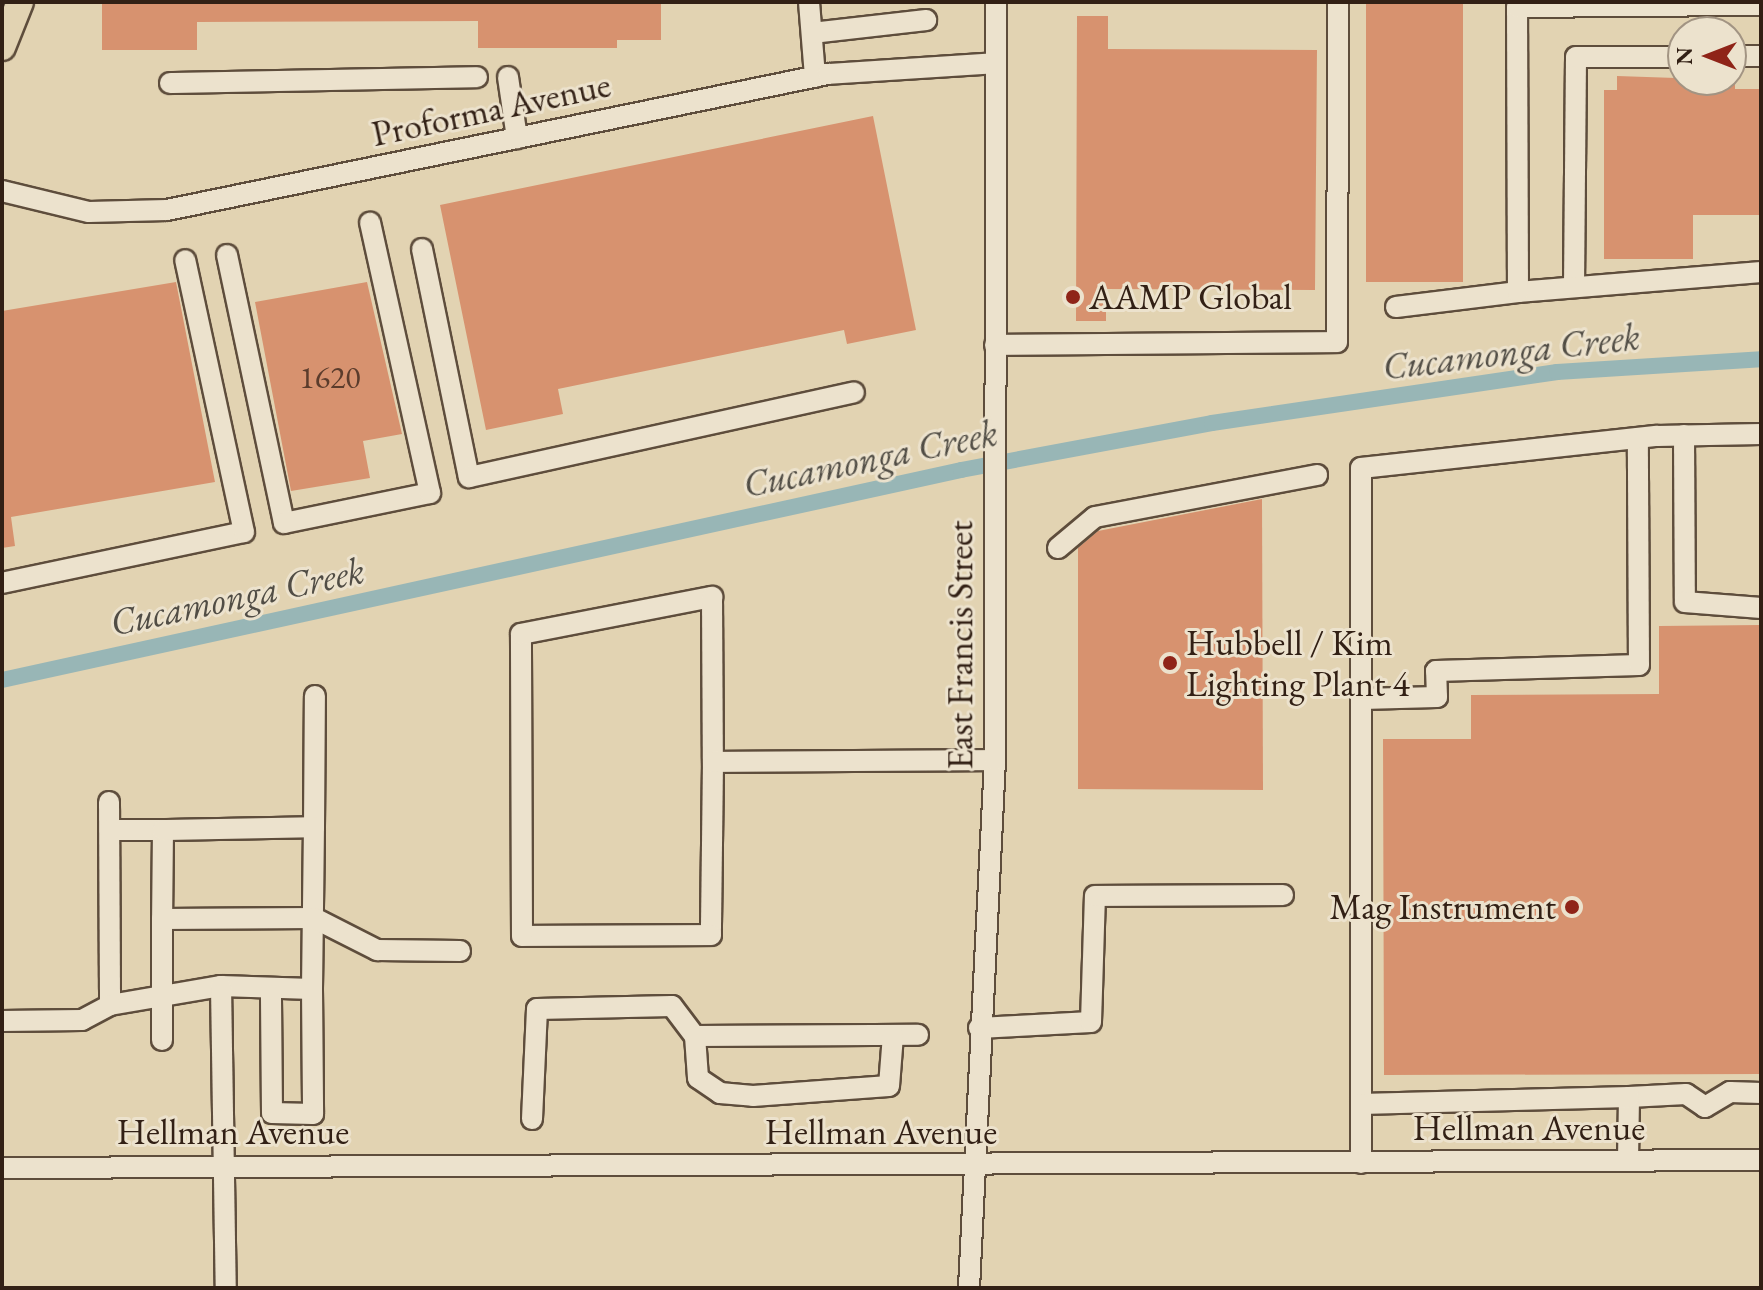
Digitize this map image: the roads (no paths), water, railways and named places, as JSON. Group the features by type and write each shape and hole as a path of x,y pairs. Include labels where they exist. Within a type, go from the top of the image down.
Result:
{"main road":[{"path":"2,47 20,2"}],"street":[{"path":"809,2 815,77"},
{"name":"East Francis Street","path":"969,1288 971,1166 995,760 996,2"},
{"path":"995,345 1337,342 1338,2"},
{"path":"1518,292 1517,4 1761,5"},
{"path":"812,33 926,20"},
{"path":"1574,287 1576,57 1667,57"},
{"name":"Proforma Avenue","path":"2,191 89,212 167,210 815,77 996,63"},
{"path":"170,83 477,77"},
{"path":"508,77 517,138"},
{"path":"227,255 284,523 430,493 370,223"},
{"path":"422,249 469,477 854,392"},
{"path":"2,583 244,532 185,260"},
{"path":"1396,307 1518,292 1761,272"},
{"path":"1361,1163 1361,468 1638,438 1761,434"},
{"path":"1684,435 1685,602 1761,608"},
{"path":"1362,699 1437,697 1436,671 1639,665 1638,438"},
{"path":"1058,548 1095,517 1317,475"},
{"path":"712,597 713,762 711,935 522,936 521,634 712,597"},
{"path":"271,988 272,1113 313,1114 315,696"},
{"path":"713,762 995,760"},
{"path":"109,802 110,1005"},
{"path":"110,830 314,827"},
{"path":"162,1040 163,830"},
{"path":"979,1028 1091,1022 1095,896 1283,895"},
{"path":"162,919 314,918 377,950 460,951"},
{"path":"2,1021 82,1020 110,1005 161,993 221,986 312,989"},
{"path":"221,986 228,1166 226,1288"},
{"path":"532,1119 537,1009 672,1006 695,1036 698,1078 720,1093 753,1096 889,1086 893,1035"},
{"path":"695,1036 918,1035"},
{"path":"1361,1104 1686,1094 1705,1107 1730,1092 1761,1093"},
{"path":"1628,1161 1629,1097"},
{"name":"Hellman Avenue","path":"2,1168 971,1166 1761,1160"}],"waterway":[{"name":"Cucamonga Creek","path":"2,680 961,470 1212,423 1557,372 1761,359"}],"place":[{"name":"AAMP Global","path":"1073,297"},
{"name":"Hubbell / Kim Lighting Plant 4","path":"1170,663"},
{"name":"Mag Instrument","path":"1572,907"}]}
